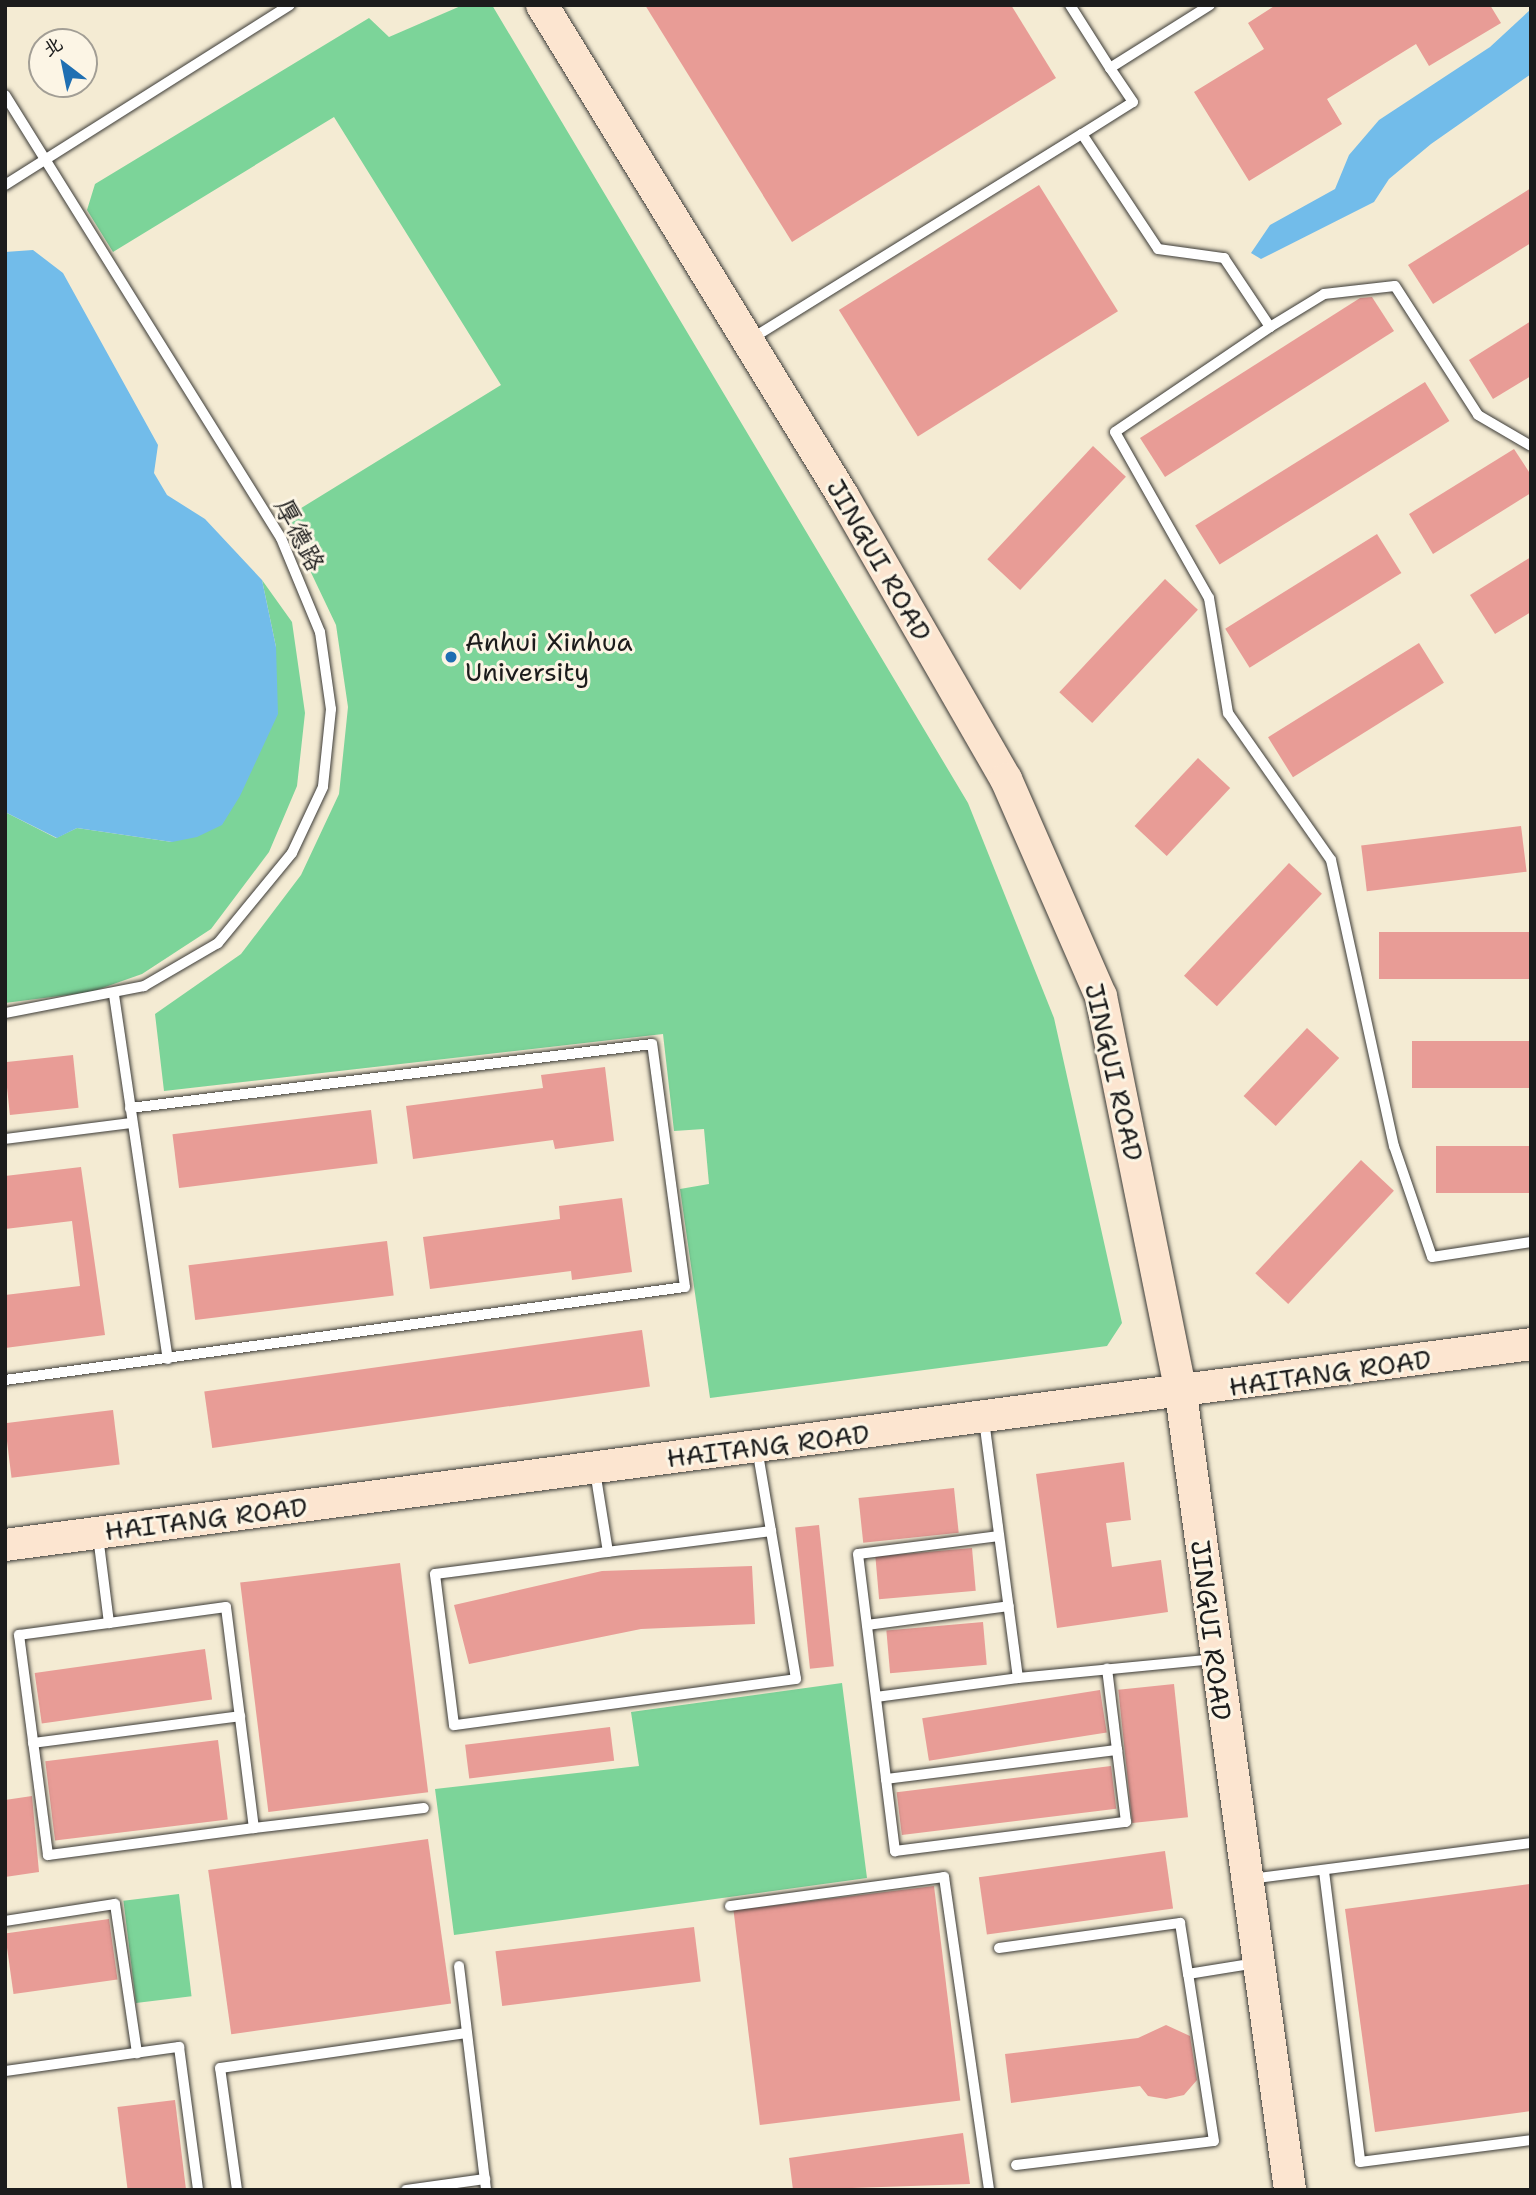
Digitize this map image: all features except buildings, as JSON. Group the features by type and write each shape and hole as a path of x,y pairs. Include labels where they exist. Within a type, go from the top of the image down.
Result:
{"street":[{"name":"JINGUI ROAD","path":"542,5 748,341 1006,779 1101,996 1181,1394 1244,1880 1290,2190"},
{"name":"HAITANG ROAD","path":"5,1545 1181,1394 1531,1344"}],"lane":[{"path":"5,185 290,5"},
{"path":"748,341 1133,102 1070,5"},
{"path":"1110,68 1210,5"},
{"name":"厚德路","path":"5,95 281,538 320,632 331,709 323,787 292,853 218,943 144,986 114,995 5,1013"},
{"path":"1082,134 1158,250 1224,258 1270,327"},
{"path":"1531,446 1478,415 1395,286 1324,294 1270,327 1115,432 1209,598 1228,713 1331,860 1394,1146 1432,1257 1531,1242"},
{"path":"114,995 168,1359"},
{"path":"5,1380 685,1287 652,1044 130,1108"},
{"path":"5,1139 132,1123"},
{"path":"984,1418 1018,1678"},
{"path":"757,1448 796,1679 454,1726 435,1574 771,1531"},
{"path":"594,1469 608,1552"},
{"path":"97,1533 109,1623"},
{"path":"999,1536 858,1554 895,1851 1126,1822 1107,1669"},
{"path":"867,1625 1009,1606"},
{"path":"254,1828 226,1607 19,1635 48,1856 424,1808"},
{"path":"876,1698 1018,1678 1214,1659"},
{"path":"33,1743 240,1716"},
{"path":"886,1779 1117,1750"},
{"path":"1244,1880 1531,1843"},
{"path":"1324,1871 1360,2162 1531,2140"},
{"path":"730,1906 944,1877 989,2190"},
{"path":"5,1921 116,1904 137,2053"},
{"path":"999,1948 1180,1923 1214,2141 1016,2165"},
{"path":"1188,1974 1256,1963"},
{"path":"406,2190 486,2184 459,1966"},
{"path":"237,2190 220,2068 467,2033"},
{"path":"5,2071 179,2047 198,2190"}],"green space":[{"path":"463,5 492,5 968,803 1054,1018 1122,1323 1107,1346 710,1398 680,1189 709,1184 704,1129 674,1131 663,1034 164,1091 155,1014 241,954 301,875 339,794 348,707 336,625 285,518 501,385 334,117 113,252 87,210 95,184 369,18 389,37"},
{"path":"262,580 292,622 305,713 297,786 269,852 211,929 142,974 91,992 5,1003 5,812 56,838 77,828 172,842 276,647"},
{"path":"842,1683 867,1878 454,1935 435,1789 639,1766 631,1712"},
{"path":"179,1894 192,1996 136,2003 123,1901"}],"water":[{"path":"1531,9 1531,74 1431,144 1389,179 1374,202 1261,259 1251,253 1270,225 1335,189 1349,155 1379,120 1490,47"},
{"path":"33,250 63,273 158,445 154,473 167,495 205,519 262,580 276,647 278,714 240,796 222,825 197,837 172,842 77,828 57,838 5,812 5,252"}],"place":[{"name":"Anhui Xinhua University","path":"451,657"}]}
